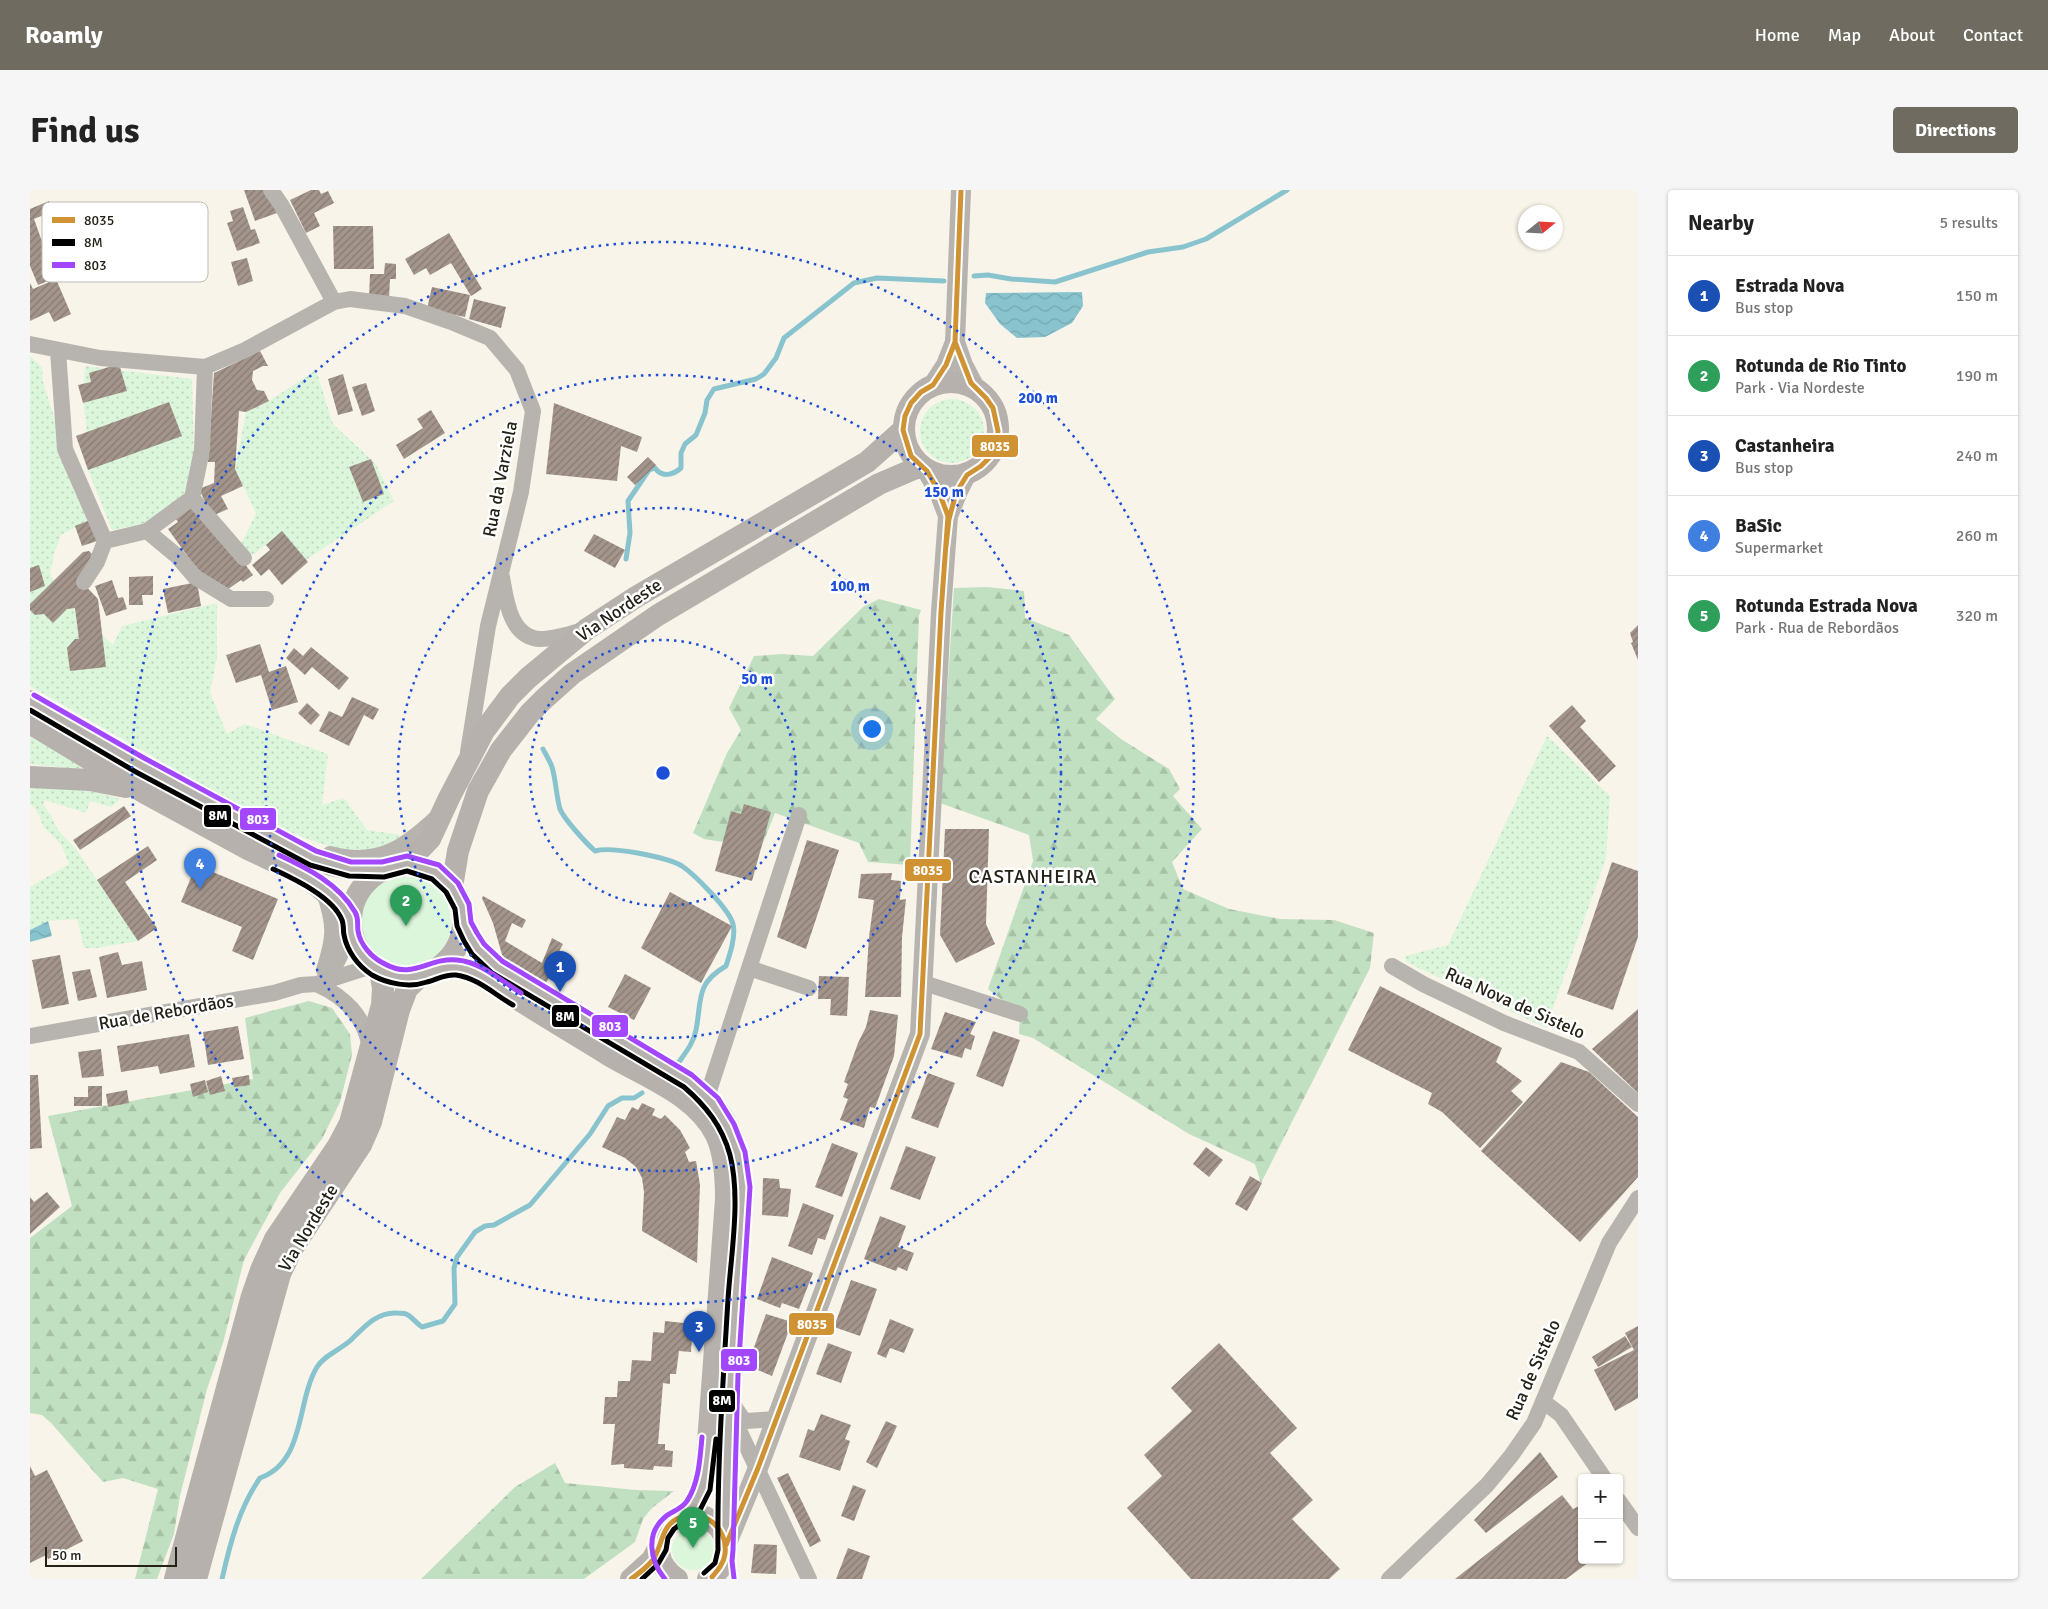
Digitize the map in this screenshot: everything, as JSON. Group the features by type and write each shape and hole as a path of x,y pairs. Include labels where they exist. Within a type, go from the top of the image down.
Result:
{"main road":[{"path":"947,382 961,383 974,388 985,396 994,409 998,425 997,441 991,456 980,467 966,475 940,476 924,469 908,450 903,430 905,416 911,403 921,392 933,385 947,382"},
{"name":"Via Nordeste","path":"395,866 430,839 484,731 510,696 528,678 587,629 694,561 867,462 903,430"},
{"name":"Via Nordeste","path":"452,887 458,851 478,791 501,750 530,713 572,674 658,615 879,484 924,469"},
{"path":"30,702 140,766 298,852 331,865 350,869 395,866 436,872 452,887 462,907 464,924 478,949 497,967 688,1081 707,1097 721,1114 732,1132 740,1158 743,1187 730,1405 725,1556 717,1572 708,1579"},
{"path":"30,723 145,793 320,887 350,925 359,952 376,968 399,977 420,976 440,967 455,950 464,924"},
{"path":"30,777 90,780 115,784 145,793"},
{"path":"350,925 357,893 366,883 395,866"},
{"path":"440,967 460,968 477,973 597,1048 680,1096 702,1116 716,1135 725,1172 726,1199 706,1470 703,1488 693,1508 674,1520 665,1529 659,1541 663,1566 677,1579"},
{"name":"Via Nordeste","path":"175,1579 261,1270 275,1239 338,1146 350,1123 382,1005 383,988 376,968"},
{"name":"Via Nordeste","path":"196,1579 280,1274 292,1249 361,1145 371,1122 406,989 420,976"},
{"path":"681,1517 694,1515 707,1518 718,1526 725,1556"},
{"path":"631,1579 652,1560 659,1547"}],"street":[{"path":"30,344 100,358 205,367 246,350 334,302 282,206 271,190"},
{"path":"933,385 946,365 954,342 961,190"},
{"name":"Rua da Varziela","path":"334,302 350,299 405,306 490,338 517,370 534,411 521,492 488,626 466,764"},
{"path":"954,342 962,365 974,388"},
{"path":"58,351 65,449 105,541 97,562 84,582"},
{"path":"105,541 147,531 192,498 202,450 205,367"},
{"path":"924,469 940,492 948,516"},
{"path":"725,1556 920,1034 924,984 941,612 948,516 966,475"},
{"path":"192,498 244,558"},
{"path":"147,531 177,556 195,577 231,599 266,599"},
{"name":"Rua da Varziela","path":"501,572 510,616 527,635 539,639 553,638 587,629"},
{"path":"279,841 342,858 376,857 393,852 408,842 442,812"},
{"path":"707,1097 799,815"},
{"path":"320,887 333,918 332,940 314,979 333,991 352,1007 364,1025 370,1052"},
{"name":"Rua de Rebordãos","path":"314,979 337,962 350,925"},
{"name":"Rua Nova de Sistelo","path":"1392,966 1422,984 1504,1023 1579,1052 1638,1104"},
{"name":"Rua de Rebordãos","path":"30,1036 274,993 314,979 376,968"},
{"path":"749,968 809,988"},
{"path":"924,984 1020,1014"},
{"name":"Rua de Sistelo","path":"1389,1579 1487,1485 1512,1456 1534,1423 1609,1242 1638,1198"},
{"path":"1544,1402 1561,1415 1601,1474"},
{"path":"730,1405 747,1421 776,1420"},
{"path":"730,1405 809,1579"},
{"path":"1623,1507 1638,1528"}],"green space":[{"path":"30,356 42,367 43,382 78,493 90,520 61,535 54,554 50,574 73,608 113,645 122,626 217,603 217,658 210,692 227,734 245,724 328,754 322,805 344,798 367,830 401,835 395,840 372,849 348,850 321,844 283,829 247,811 30,686"},
{"path":"85,366 192,379 194,458 184,495 143,524 112,530 88,470 83,403"},
{"path":"316,370 333,424 376,464 394,501 306,560 282,532 253,555 241,545 256,513 235,469 246,412 269,401"},
{"path":"946,399 958,399 975,408 982,419 984,431 982,443 975,454 958,463 946,463 934,458 925,449 920,437 920,425 925,413 934,404"},
{"path":"987,587 1024,591 1025,618 1069,635 1115,699 1096,719 1121,739 1169,769 1180,789 1173,796 1202,829 1172,862 1183,889 1229,909 1280,919 1334,920 1374,933 1370,968 1261,1183 1255,1164 1189,1134 1033,1038 1019,1034 1020,1014 988,989 1033,861 1029,835 940,803 954,588"},
{"path":"879,599 921,610 919,616 910,865 868,862 859,843 775,813 761,848 704,839 693,833 727,753 741,730 729,708 754,656 783,654 813,656 863,607"},
{"path":"30,730 85,770 30,764"},
{"path":"1547,736 1610,796 1606,858 1546,1028 1406,962 1405,956 1448,945"},
{"path":"30,783 103,793 120,799 111,807 90,801 86,813 45,800 43,804 58,830 76,849 138,941 97,948 84,948 77,919 48,921 30,930 30,887 69,864 61,844 44,828 36,809 30,804"},
{"path":"406,877 423,880 438,890 448,905 451,922 448,939 438,954 423,964 406,967 389,964 374,954 364,939 361,922 364,905 374,890 389,880"},
{"path":"309,1001 332,1008 350,1034 352,1055 340,1102 322,1139 280,1193 244,1260 223,1343 207,1389 180,1496 174,1534 157,1579 135,1579 158,1489 123,1478 103,1482 51,1423 42,1415 30,1413 30,1238 72,1206 48,1116 253,1079 245,1018"},
{"path":"555,1463 565,1483 636,1490 674,1491 652,1508 643,1519 635,1542 584,1579 421,1579 515,1487"},
{"path":"697,1528 705,1531 711,1537 714,1549 711,1561 705,1567 689,1570 681,1567 675,1561 672,1545 675,1537 681,1531"}],"water":[{"path":"1082,292 1083,306 1072,323 1045,337 1017,338 1000,324 985,303 986,293"},
{"path":"48,921 52,936 30,942 30,930"}],"building":[{"path":"244,190 269,190 277,213 255,221"},
{"path":"311,190 319,190 321,194 328,191 334,203 314,213 320,226 306,233 290,200"},
{"path":"42,204 42,216 34,219 42,241 42,282 45,282 38,285 30,266 30,209"},
{"path":"243,207 251,230 255,229 260,243 237,251 227,223 233,221 230,211"},
{"path":"333,226 373,226 374,269 334,269"},
{"path":"449,233 482,289 471,296 451,263 430,275 426,268 414,275 405,259"},
{"path":"247,258 253,281 238,286 231,262"},
{"path":"385,263 396,264 396,279 390,279 389,298 369,297 370,274 384,274"},
{"path":"49,282 57,282 71,314 54,322 49,312 30,321 30,283 33,289"},
{"path":"432,287 470,295 465,317 427,309"},
{"path":"474,299 506,307 501,328 469,319"},
{"path":"260,351 268,366 263,366 253,371 252,380 257,390 264,391 269,401 246,412 239,411 235,469 243,486 221,496 228,509 212,516 199,489 214,483 215,462 208,462 214,373"},
{"path":"119,364 127,391 83,403 78,385 91,382 89,373"},
{"path":"343,374 353,411 338,415 328,379"},
{"path":"366,383 375,411 362,416 352,387"},
{"path":"169,402 182,436 88,470 76,436"},
{"path":"554,403 642,437 637,452 621,446 617,481 546,474"},
{"path":"431,410 445,433 404,459 396,445 423,428 417,419"},
{"path":"648,457 656,465 635,485 627,477"},
{"path":"371,459 384,494 363,502 349,467"},
{"path":"199,501 253,575 243,582 241,580 217,597 168,529 178,522 175,518"},
{"path":"90,520 97,541 82,546 75,526"},
{"path":"282,531 308,562 282,585 269,569 261,576 252,565 270,550 266,545"},
{"path":"594,534 625,550 615,568 584,551"},
{"path":"89,551 97,559 78,578 98,599 106,667 70,671 67,648 75,639 79,639 75,608 67,609 53,623 44,614 35,615 30,610 30,604 83,552"},
{"path":"39,565 45,586 30,592 30,568"},
{"path":"153,576 153,595 142,595 143,605 129,605 129,577"},
{"path":"112,580 118,598 123,597 127,609 106,616 95,586"},
{"path":"197,582 201,606 168,613 163,589"},
{"path":"1638,625 1638,660 1631,643 1633,642 1630,633"},
{"path":"260,644 269,672 286,666 298,702 272,710 261,675 236,683 226,655"},
{"path":"311,647 349,678 339,690 312,667 305,675 286,658 294,648 303,656"},
{"path":"352,697 379,709 373,720 364,715 349,746 319,731 329,711 342,717"},
{"path":"307,703 320,715 311,725 298,713"},
{"path":"1572,705 1586,721 1580,727 1616,766 1599,782 1549,726"},
{"path":"744,804 771,812 752,881 715,871 731,811 741,814"},
{"path":"124,806 131,816 80,850 73,840"},
{"path":"945,829 989,829 986,924 995,944 956,963 940,935"},
{"path":"807,840 839,850 806,949 777,937"},
{"path":"148,846 157,860 125,882 157,928 138,941 97,880"},
{"path":"1612,862 1638,871 1638,937 1613,1010 1567,994"},
{"path":"196,865 278,899 253,960 232,951 242,927 181,902"},
{"path":"892,873 891,880 901,881 900,900 906,899 902,937 901,997 865,997 869,937 874,900 858,898 861,874"},
{"path":"670,892 732,926 701,983 641,948"},
{"path":"483,896 526,920 522,928 512,923 505,941 542,963 552,938 563,944 554,961 557,964 546,983 503,958 493,923 482,898"},
{"path":"118,952 122,965 142,961 147,990 107,998 99,957"},
{"path":"60,955 69,1004 42,1009 32,960"},
{"path":"90,969 97,997 78,1001 72,972"},
{"path":"625,974 651,988 634,1020 608,1007"},
{"path":"819,976 849,977 847,1016 830,1015 831,999 818,999"},
{"path":"1380,986 1502,1048 1496,1062 1522,1081 1511,1091 1523,1102 1480,1148 1442,1112 1428,1104 1432,1093 1348,1050"},
{"path":"1638,1009 1638,1093 1592,1049"},
{"path":"870,1010 898,1015 894,1056 875,1108 870,1107 864,1128 840,1120 848,1099 843,1097 848,1084 844,1082 866,1027"},
{"path":"945,1012 976,1022 970,1034 975,1036 971,1050 965,1048 962,1058 931,1049"},
{"path":"238,1026 244,1059 208,1065 203,1032"},
{"path":"993,1031 1020,1040 1003,1087 976,1076"},
{"path":"189,1034 195,1067 160,1074 158,1066 121,1072 117,1046"},
{"path":"101,1049 104,1076 82,1078 78,1052"},
{"path":"1561,1062 1589,1072 1638,1117 1638,1177 1580,1242 1481,1151"},
{"path":"928,1073 955,1083 938,1128 911,1118"},
{"path":"30,1075 38,1075 42,1148 30,1149"},
{"path":"249,1075 250,1085 234,1087 232,1078"},
{"path":"221,1076 225,1091 210,1095 206,1081"},
{"path":"205,1080 208,1092 193,1097 190,1084"},
{"path":"88,1086 102,1086 102,1106 74,1106 74,1097 88,1097"},
{"path":"127,1090 129,1103 108,1107 106,1094"},
{"path":"642,1103 655,1109 652,1115 661,1119 665,1115 680,1130 690,1148 685,1152 689,1162 696,1161 700,1185 697,1263 642,1231 644,1192 642,1178 636,1167 625,1158 602,1147 617,1117 625,1120 632,1107 638,1110"},
{"path":"832,1143 858,1153 842,1197 815,1187"},
{"path":"906,1146 936,1157 920,1200 890,1189"},
{"path":"1206,1147 1223,1160 1209,1177 1193,1164"},
{"path":"1250,1176 1262,1183 1247,1211 1235,1204"},
{"path":"763,1178 779,1179 780,1188 791,1189 788,1217 762,1215"},
{"path":"47,1192 60,1207 30,1234 30,1197 34,1202"},
{"path":"803,1203 834,1215 825,1240 818,1238 812,1255 788,1246"},
{"path":"880,1216 906,1226 898,1247 914,1253 907,1271 898,1267 896,1271 864,1259"},
{"path":"772,1257 813,1273 799,1309 782,1303 780,1308 757,1299"},
{"path":"851,1280 877,1289 860,1336 834,1327"},
{"path":"766,1314 792,1322 772,1376 758,1370 758,1367 748,1364"},
{"path":"890,1319 914,1329 904,1353 890,1348 886,1358 877,1354"},
{"path":"665,1321 693,1324 691,1352 679,1351 676,1374 670,1374 670,1384 663,1383 658,1444 665,1444 665,1450 673,1451 672,1467 654,1466 653,1470 624,1468 624,1464 611,1465 615,1424 603,1424 605,1397 617,1397 618,1381 630,1381 632,1360 651,1361 653,1332 664,1333"},
{"path":"1638,1326 1638,1398 1615,1411 1594,1370 1634,1350 1625,1333"},
{"path":"1625,1336 1632,1347 1598,1367 1592,1357"},
{"path":"828,1343 852,1352 841,1383 816,1374"},
{"path":"1219,1343 1297,1428 1270,1453 1313,1500 1292,1519 1340,1569 1329,1579 1191,1579 1127,1508 1162,1476 1144,1455 1192,1411 1171,1388"},
{"path":"821,1414 851,1425 845,1439 850,1441 840,1471 799,1457 808,1429 814,1431"},
{"path":"886,1421 897,1426 877,1468 866,1462"},
{"path":"1540,1452 1558,1477 1486,1533 1474,1520"},
{"path":"30,1466 35,1476 47,1470 83,1541 48,1559 46,1555 30,1563"},
{"path":"788,1473 821,1541 810,1547 777,1478"},
{"path":"853,1485 866,1490 854,1521 841,1516"},
{"path":"1562,1495 1573,1509 1578,1506 1578,1564 1587,1564 1566,1579 1455,1579"},
{"path":"754,1544 777,1545 776,1574 751,1573"},
{"path":"848,1548 870,1556 862,1579 836,1579"}],"waterway":[{"path":"974,276 988,275 1011,279 1055,282 1148,252 1183,247 1206,239 1287,190"},
{"path":"626,559 630,533 628,501 649,470 655,468 661,473 668,474 681,468 681,453 685,444 696,435 705,413 707,400 714,389 756,379 764,374 776,358 784,338 854,283 877,278 944,281"},
{"path":"543,749 552,767 562,813 570,825 595,851 613,850 639,853 682,866 719,901 733,924 733,939 726,966 709,979 704,986 695,1034 679,1062"},
{"path":"222,1579 232,1540 246,1502 260,1478 275,1470 293,1445 310,1381 320,1363 348,1343 377,1317 390,1313 405,1314 422,1327 443,1321 455,1304 454,1268 457,1257 475,1232 485,1226 494,1225 530,1205 590,1134 608,1106 622,1098 634,1098 642,1093"}],"transit line":[{"name":"8035","path":"726,1545 758,1468 920,1034 941,612 948,516 939,492 927,471 911,456 903,430 905,416 911,403 921,392 933,385 946,365 955,342 961,190"},
{"name":"8035","path":"946,546 949,519 956,493 967,475 989,458 997,442 998,431 993,408 971,383 955,342"},
{"name":"803","path":"34,695 144,758 316,851 351,862 382,862 407,856 439,865 458,883 469,904 471,922 477,933 484,944 502,961 692,1075 718,1098 734,1124 745,1152 750,1187 738,1375 732,1561 734,1578"},
{"name":"8M","path":"30,710 136,772 310,865 349,876 384,877 407,871 432,879 446,892 455,909 457,926 472,954 492,973 684,1087 706,1109 723,1135 730,1155 735,1189 735,1208 721,1424 718,1550 715,1563 704,1573"},
{"name":"803","path":"279,855 311,871 340,893 356,914 359,936 364,945 370,954 383,963 404,970 447,960 466,961 490,972 521,993"},
{"name":"8M","path":"273,869 322,896 330,904 342,920 345,941 350,952 358,963 372,975 385,981 406,985 420,984 445,976 456,975 479,983 513,1005"},
{"name":"803","path":"665,1579 653,1556 652,1539 654,1531 665,1517 682,1506 691,1494 698,1470 702,1437"},
{"name":"8M","path":"642,1579 658,1564 666,1550 668,1538 674,1529 700,1510 710,1490 716,1439"},
{"name":"8035","path":"631,1579 652,1561 669,1525 674,1520 690,1515 706,1518 719,1529 723,1536 725,1554 720,1566 712,1577"}],"place":[{"name":"BaSic","path":"200,889"},
{"name":"Rotunda de Rio Tinto","path":"406,926"},
{"name":"Estrada Nova","path":"560,992"},
{"name":"Castanheira","path":"699,1352"},
{"name":"Rotunda Estrada Nova","path":"693,1548"}],"district":[{"name":"CASTANHEIRA","path":"1033,876"}]}
